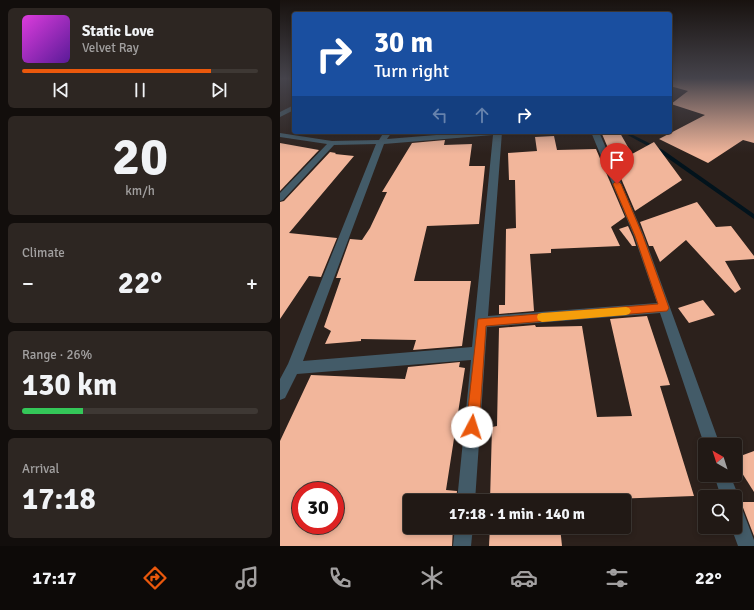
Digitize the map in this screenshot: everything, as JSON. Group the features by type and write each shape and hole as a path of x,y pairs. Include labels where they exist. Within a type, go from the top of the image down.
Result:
{"street":[{"path":"280,115 292,108"},
{"path":"280,393 292,368 381,142 387,134"},
{"path":"280,135 332,142 381,142 475,134"},
{"path":"467,494 498,134"},
{"path":"596,134 639,236 710,438"},
{"path":"280,198 332,142"},
{"path":"481,322 664,308"},
{"path":"292,368 479,353"},
{"path":"742,532 747,546"},
{"path":"462,546 463,534"}],"building":[{"path":"672,103 754,103 754,143 743,140 708,163 659,139 669,134 672,134 672,132 705,115"},
{"path":"602,134 621,134 632,154 654,142 682,180 635,211"},
{"path":"554,136 557,150 596,149 625,217 611,227 620,246 551,249 551,253 530,254 534,311 499,314 499,305 505,305 506,229 516,228 515,180 509,180 508,153 537,151 535,137"},
{"path":"445,140 444,145 472,144 469,166 485,166 479,224 427,226 414,281 471,281 462,346 413,350 416,340 361,339 361,341 325,344 331,331 324,327 341,278 336,278 350,239 362,240 370,228 387,192 382,192 412,143"},
{"path":"280,143 319,150 280,191"},
{"path":"330,152 354,156 289,233 337,238 321,277 309,276 280,319 280,202 284,201"},
{"path":"697,202 716,227 731,226 754,256 754,259 725,261 741,289 735,293 686,240 660,262 653,246 649,246 640,222"},
{"path":"628,226 636,246 632,246 619,229"},
{"path":"703,300 715,315 689,323 678,308"},
{"path":"647,316 670,385 660,386 694,496 631,498 631,494 490,494 492,427 497,426 499,328 535,325 536,327 582,326 597,417 632,416 610,319"},
{"path":"460,362 459,367 465,368 446,490 457,491 457,494 403,494 403,534 453,534 452,546 280,546 280,441 311,375 405,379 408,367"},
{"path":"754,451 754,492 742,473 742,455"},
{"path":"742,502 754,502 754,536 742,505"},
{"path":"490,534 561,534 562,546 489,546"}],"waterway":[{"path":"628,134 661,151 754,217"}],"slow traffic":[{"path":"542,317 626,311"}],"route":[{"path":"472,427 481,322 664,308 639,236 617,184"}]}
